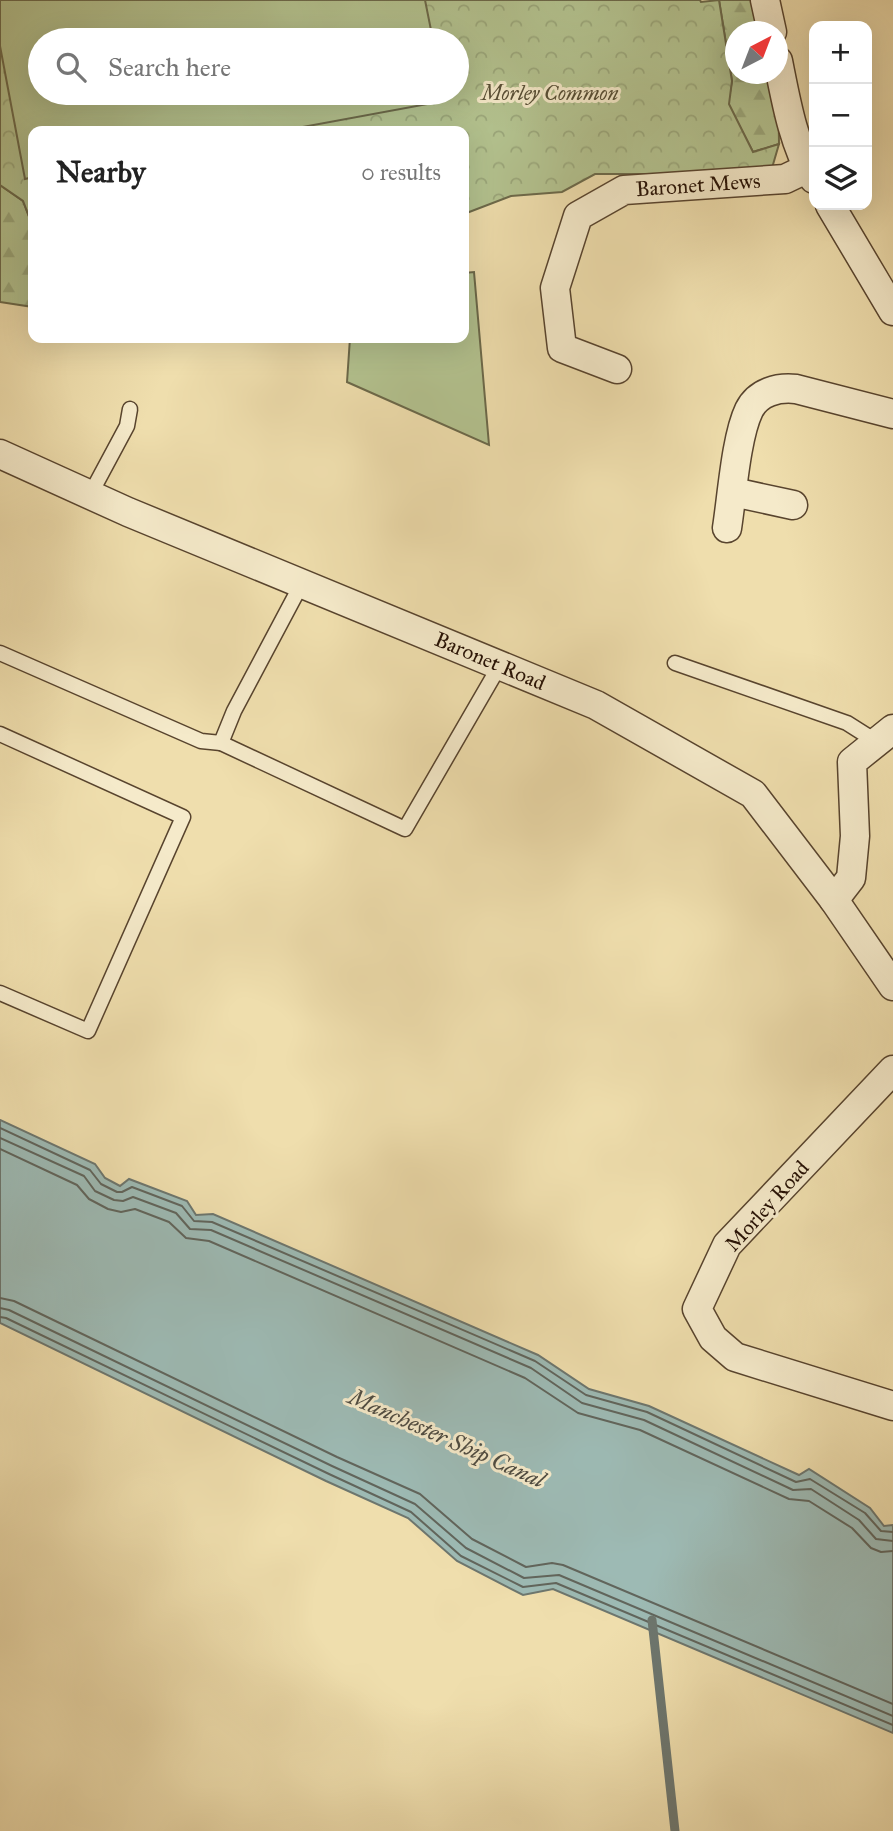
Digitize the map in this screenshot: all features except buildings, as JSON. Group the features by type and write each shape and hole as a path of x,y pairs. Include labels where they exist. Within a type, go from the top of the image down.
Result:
{"street":[{"path":"765,0 770,21"},
{"path":"783,84 789,115 809,168"},
{"name":"Baronet Mews","path":"617,369 562,348 555,288 578,216 624,190 785,179 809,173"},
{"path":"833,210 893,311"},
{"path":"727,528 742,433 750,408 761,396 781,387 796,389 893,414"},
{"name":"Baronet Road","path":"0,454 90,495 596,705 753,794 834,900 893,986"},
{"path":"733,492 793,505"},
{"path":"834,900 851,878 855,836 852,762 885,735"},
{"name":"Morley Road","path":"893,1070 727,1245 697,1309 713,1338 736,1357 893,1406"}],"lane":[{"path":"90,495 127,426 130,409"},
{"path":"222,743 234,711 302,583"},
{"path":"0,653 201,741 222,743 405,829 500,665"},
{"path":"675,663 885,735"},
{"path":"0,734 183,817 88,1031 0,993"}],"green space":[{"name":"Morley Common","path":"0,0 719,0 725,37 725,84 732,84 729,104 753,152 779,144 772,168 756,174 595,174 562,192 511,196 469,212 469,126 28,126 28,214 23,201 0,185"},
{"path":"0,0 425,0 431,28 28,28 28,105 422,105 308,126 28,126 28,178 25,179 0,46"},
{"path":"719,0 765,0 770,21 725,21 725,37"},
{"path":"731,84 778,84 779,144 753,152 728,104"},
{"path":"0,185 23,201 28,214 28,306 0,302"},
{"path":"469,272 474,272 489,445 347,382 350,343 469,343"}],"water":[{"name":"Manchester Ship Canal","path":"0,1120 95,1164 105,1178 120,1186 129,1179 187,1201 196,1215 213,1214 538,1355 589,1389 649,1406 799,1475 809,1469 870,1508 884,1526 893,1525 893,1733 553,1589 523,1595 457,1561 408,1518 0,1323"}],"waterway":[{"path":"652,1620 675,1831"}]}
